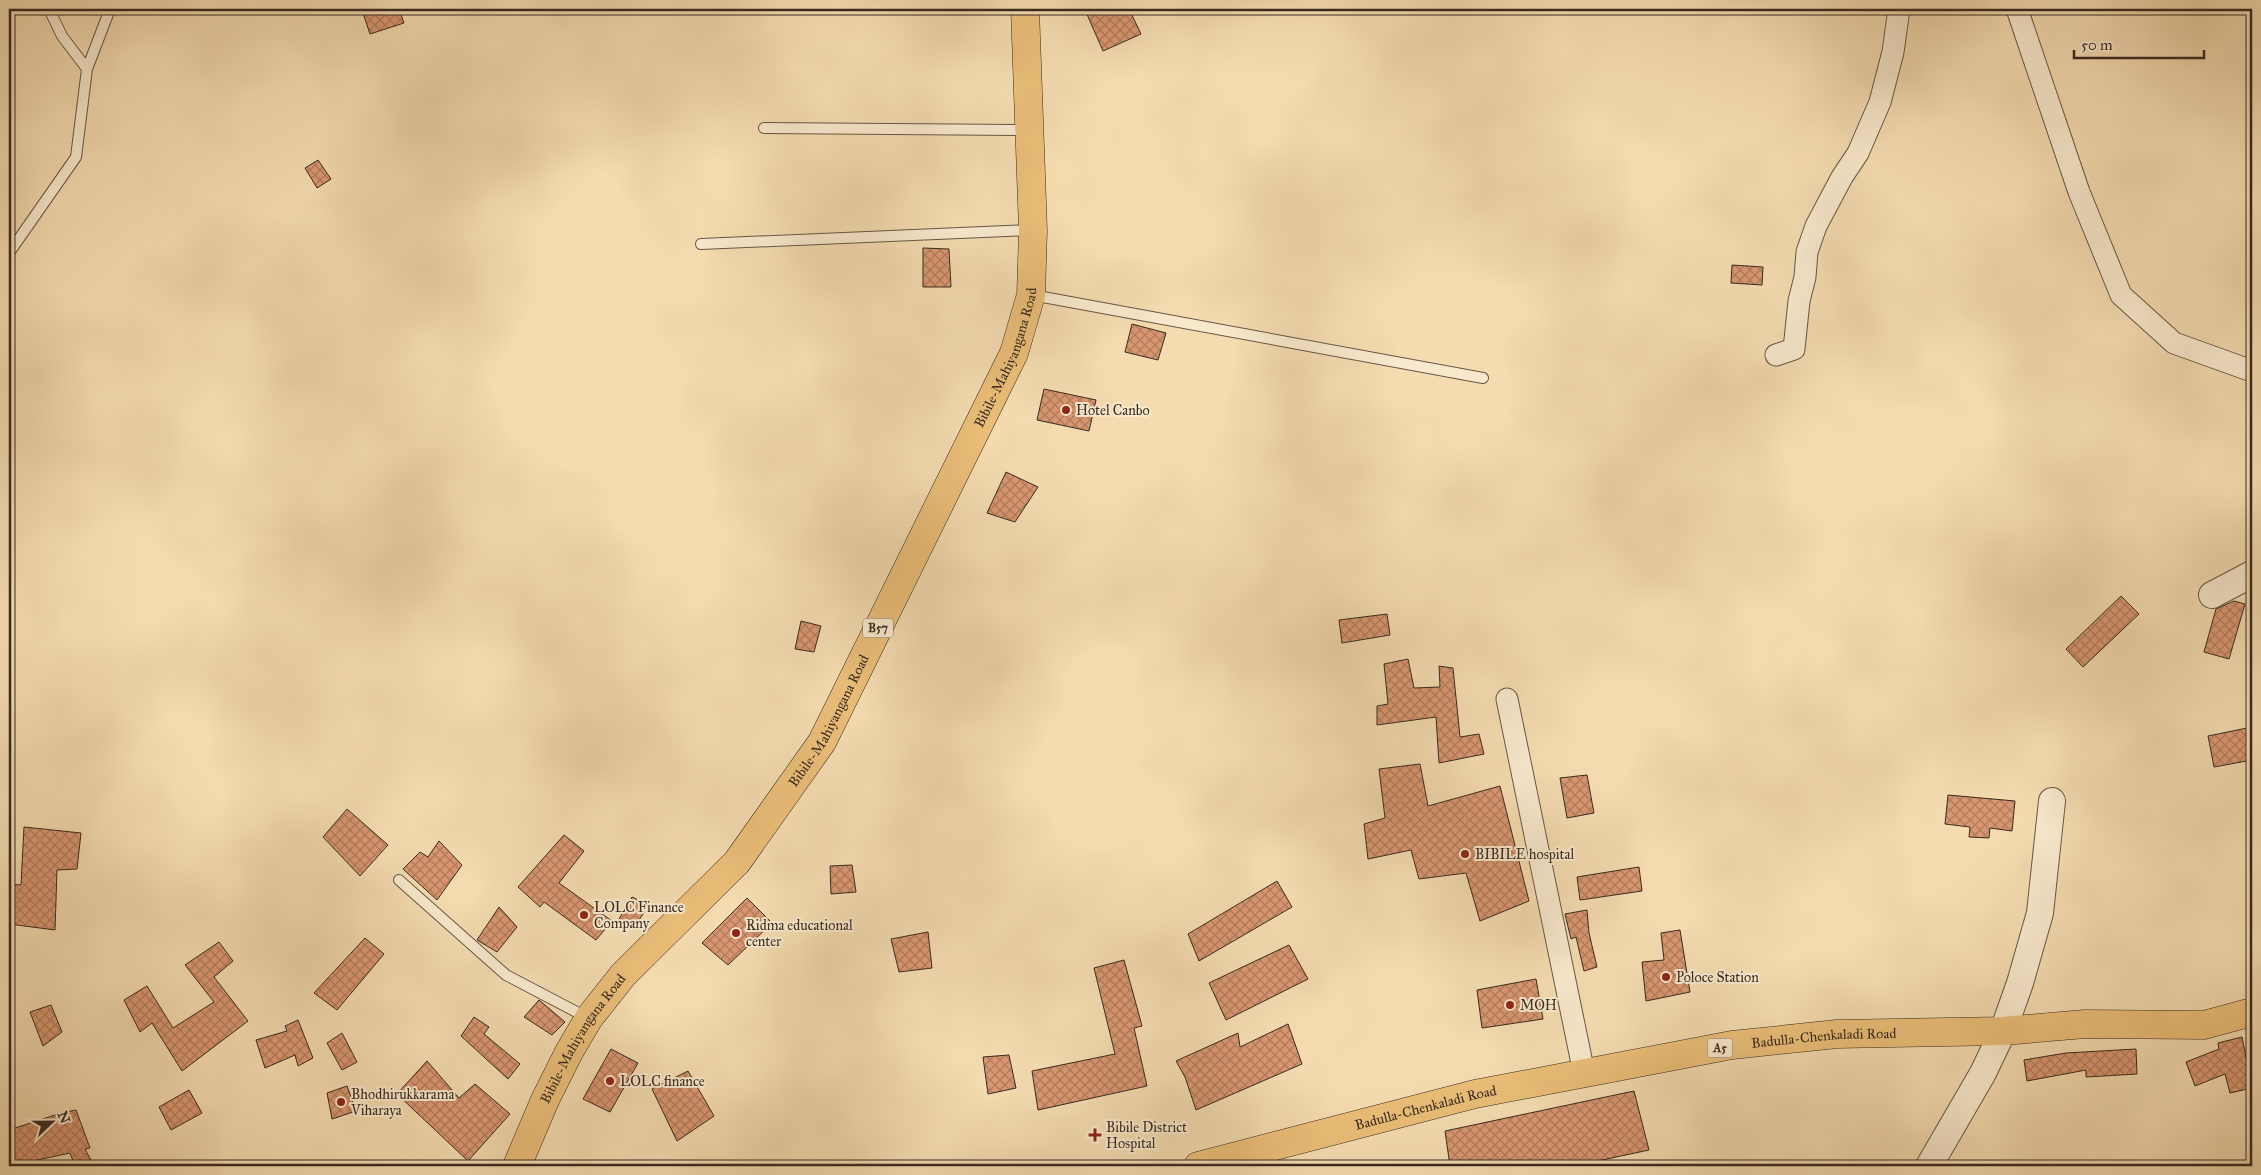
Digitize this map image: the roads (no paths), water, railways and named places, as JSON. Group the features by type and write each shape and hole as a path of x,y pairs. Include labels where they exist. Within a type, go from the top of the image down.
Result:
{"main road":[{"name":"Bibile-Mahiyangana Road","path":"517,1166 561,1068 589,1018 623,975 737,862 822,742 1014,353 1031,295 1032,230 1024,9"},
{"name":"Badulla-Chenkaladi Road","path":"1198,1166 1475,1094 1732,1045 1837,1034 2003,1031 2085,1024 2204,1025 2252,1012"}],"street":[{"path":"1776,355 1794,349 1807,252 1816,226 1842,177 1858,153 1880,102 1893,52 1899,9"},
{"path":"2017,9 2079,192 2121,295 2174,344 2252,370"},
{"path":"2212,595 2252,574"},
{"path":"1507,699 1584,1073"},
{"path":"1929,1166 1983,1073 2003,1031 2020,983 2040,913 2052,801"}],"lane":[{"path":"49,9 62,36 87,69"},
{"path":"9,253 76,157 87,69 110,9"},
{"path":"764,128 1028,130"},
{"path":"702,244 1032,230"},
{"path":"1031,295 1483,378"},
{"path":"399,880 506,975 589,1018"}],"place":[{"name":"Hotel Canbo","path":"1066,410"},
{"name":"BIBILE hospital","path":"1465,854"},
{"name":"LOLC Finance Company","path":"584,915"},
{"name":"Ridma educational center","path":"736,933"},
{"name":"Poloce Station","path":"1666,977"},
{"name":"MOH","path":"1510,1005"},
{"name":"LOLC finance","path":"610,1081"},
{"name":"Bhodhirukkarama Viharaya","path":"341,1102"},
{"name":"Bibile District Hospital","path":"1095,1135"}]}
